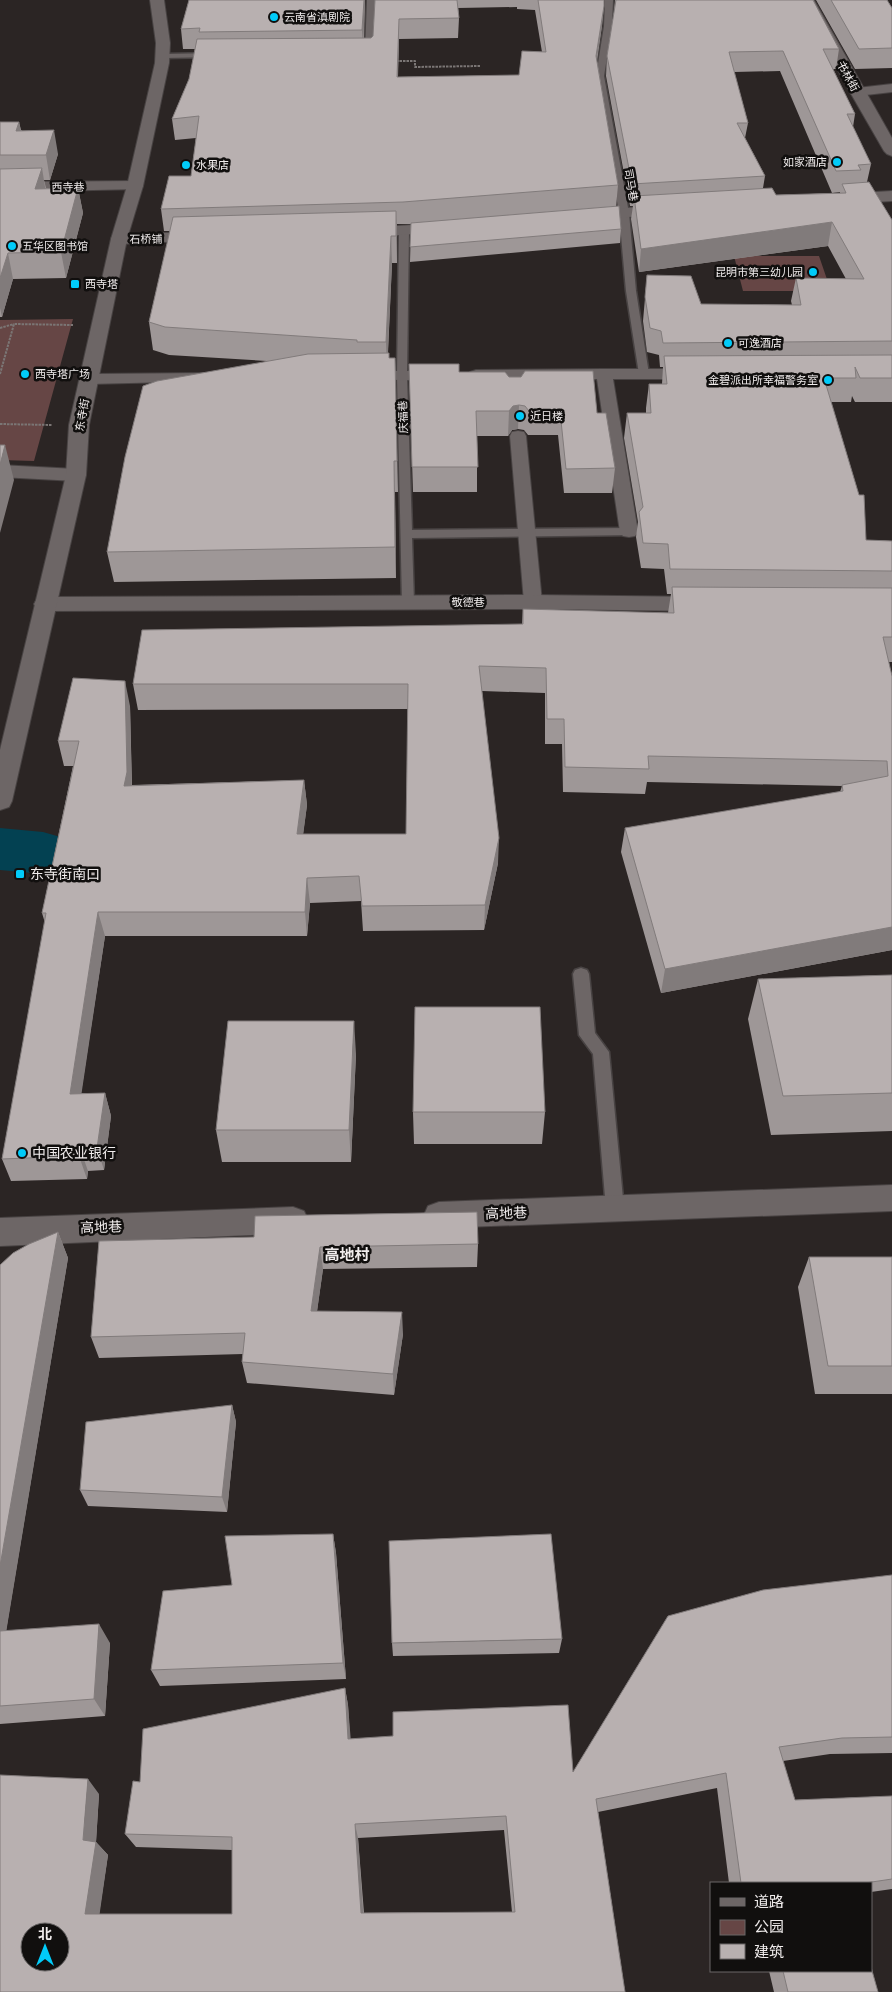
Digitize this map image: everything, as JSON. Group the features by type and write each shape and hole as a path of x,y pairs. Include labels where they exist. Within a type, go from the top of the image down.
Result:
{"street":[{"name":"东寺街","path":"0,801 76,476 79,425 119,239 135,186 162,56 163,43 157,0"},
{"name":"书林街","path":"807,0 857,92 892,151"},
{"path":"857,92 892,88"},
{"name":"西寺巷","path":"0,187 135,186"},
{"path":"822,200 892,196"},
{"path":"567,218 684,209"},
{"path":"340,234 462,226"},
{"name":"石桥铺","path":"119,239 216,237"},
{"path":"343,376 402,376 513,382 604,374 714,374"},
{"path":"604,374 629,532"},
{"path":"89,379 216,378"},
{"path":"518,436 533,602"},
{"path":"0,471 76,476"},
{"name":"敬德巷","path":"45,604 533,602 722,604"},
{"name":"高地巷","path":"408,1216 892,1198"},
{"name":"高地巷","path":"0,1232 319,1220"}],"lane":[{"path":"349,54 369,54 371,0"},
{"name":"司马巷","path":"609,0 608,26 600,76 624,213 631,291 644,374"},
{"path":"162,56 221,55"},
{"name":"庆福巷","path":"404,231 402,376 408,603"},
{"path":"406,534 629,532"},
{"path":"581,974 587,1035 602,1052 614,1209"}],"path":[{"path":"369,54 369,60 415,61 415,67 481,66"},
{"path":"0,328 14,324 101,325"},
{"path":"0,374 14,324"},
{"path":"0,424 79,425"}],"green space":[{"path":"734,256 819,256 831,291 743,291"},
{"name":"西寺塔广场","path":"73,319 34,461 0,460 0,320"}],"building":[{"path":"189,0 364,0 362,30 199,32 200,28 181,29"},
{"path":"375,0 457,0 459,18 399,19 397,77 519,75 522,51 546,52 538,0 604,0 596,56 618,185 403,202 161,209 169,176 191,176 199,116 172,119 189,79 197,39 371,38 373,36"},
{"path":"616,0 813,0 839,49 823,49 855,114 847,114 871,164 858,165 861,170 836,171 783,51 729,52 748,123 737,123 765,176 632,184 607,56"},
{"path":"831,0 887,0 892,8 892,48 859,49"},
{"path":"0,122 19,122 16,131 54,130 46,155 0,155"},
{"path":"42,168 35,189 78,188 61,252 8,253 0,278 0,169"},
{"path":"869,182 892,220 892,341 663,343 661,331 650,328 645,297 647,275 691,276 701,304 801,305 796,278 864,279 832,222 641,249 634,196 772,188 776,195 846,193 842,184"},
{"path":"619,206 621,229 410,247 411,223"},
{"path":"396,211 396,236 391,236 386,342 357,342 357,340 165,327 149,322 173,217"},
{"path":"389,353 389,358 395,358 397,461 394,461 395,547 107,552 125,457 143,386 157,381 308,354"},
{"path":"892,355 892,378 860,378 855,367 856,378 824,378 859,495 864,495 866,540 892,541 892,571 670,569 668,544 643,543 639,512 643,507 627,413 651,413 649,384 667,384 664,356"},
{"path":"409,364 459,364 459,372 505,372 509,377 521,377 525,371 593,371 597,413 606,413 615,468 566,469 560,411 529,411 525,406 519,405 513,406 509,411 476,411 478,467 412,467"},
{"path":"0,445 5,445 0,465"},
{"path":"672,587 892,588 892,637 883,637 892,676 892,927 665,969 625,828 843,791 842,785 888,776 887,761 648,756 649,769 565,767 564,719 547,719 546,668 479,666 499,838 485,905 362,906 359,876 307,878 305,912 98,912 70,1094 105,1093 97,1148 80,1148 79,1156 2,1159 46,913 42,913 79,741 58,741 73,678 125,681 127,772 124,786 304,780 297,834 406,834 408,684 133,684 142,630 523,624 523,609 674,613"},
{"path":"892,975 892,1093 783,1096 758,979"},
{"path":"415,1007 540,1007 545,1112 413,1112"},
{"path":"228,1021 354,1021 349,1130 216,1130"},
{"path":"477,1212 478,1244 320,1247 311,1311 402,1312 393,1374 242,1362 245,1333 91,1337 99,1241 254,1237 255,1216"},
{"path":"58,1232 0,1566 0,1265 13,1253"},
{"path":"809,1257 892,1257 892,1366 828,1366"},
{"path":"232,1405 222,1497 80,1490 86,1422"},
{"path":"333,1534 343,1663 151,1670 163,1591 232,1585 225,1536"},
{"path":"551,1534 562,1639 392,1643 389,1541"},
{"path":"892,1575 892,1737 842,1738 779,1747 795,1800 892,1796 892,1879 872,1882 741,1882 726,1773 596,1799 625,1992 0,1992 0,1775 88,1779 83,1840 96,1842 85,1914 232,1914 232,1837 125,1834 133,1781 140,1782 143,1729 345,1688 348,1739 393,1736 393,1712 568,1705 573,1772 668,1616 763,1590","holes":["506,1816 515,1912 361,1913 355,1824"]},
{"path":"99,1624 94,1699 0,1706 0,1631"},
{"path":"872,1971 878,1992 788,1992 783,1972"}],"waterway":[{"path":"0,849 43,853"}],"place":[{"name":"云南省滇剧院","path":"274,17"},
{"name":"如家酒店","path":"837,162"},
{"name":"水果店","path":"186,165"},
{"name":"五华区图书馆","path":"12,246"},
{"name":"昆明市第三幼儿园","path":"813,272"},
{"name":"西寺塔","path":"75,284"},
{"name":"可逸酒店","path":"728,343"},
{"name":"西寺塔广场","path":"25,374"},
{"name":"金碧派出所幸福警务室","path":"828,380"},
{"name":"近日楼","path":"520,416"},
{"name":"东寺街南口","path":"20,874"},
{"name":"中国农业银行","path":"22,1153"}],"district":[{"name":"高地村","path":"347,1255"}]}
